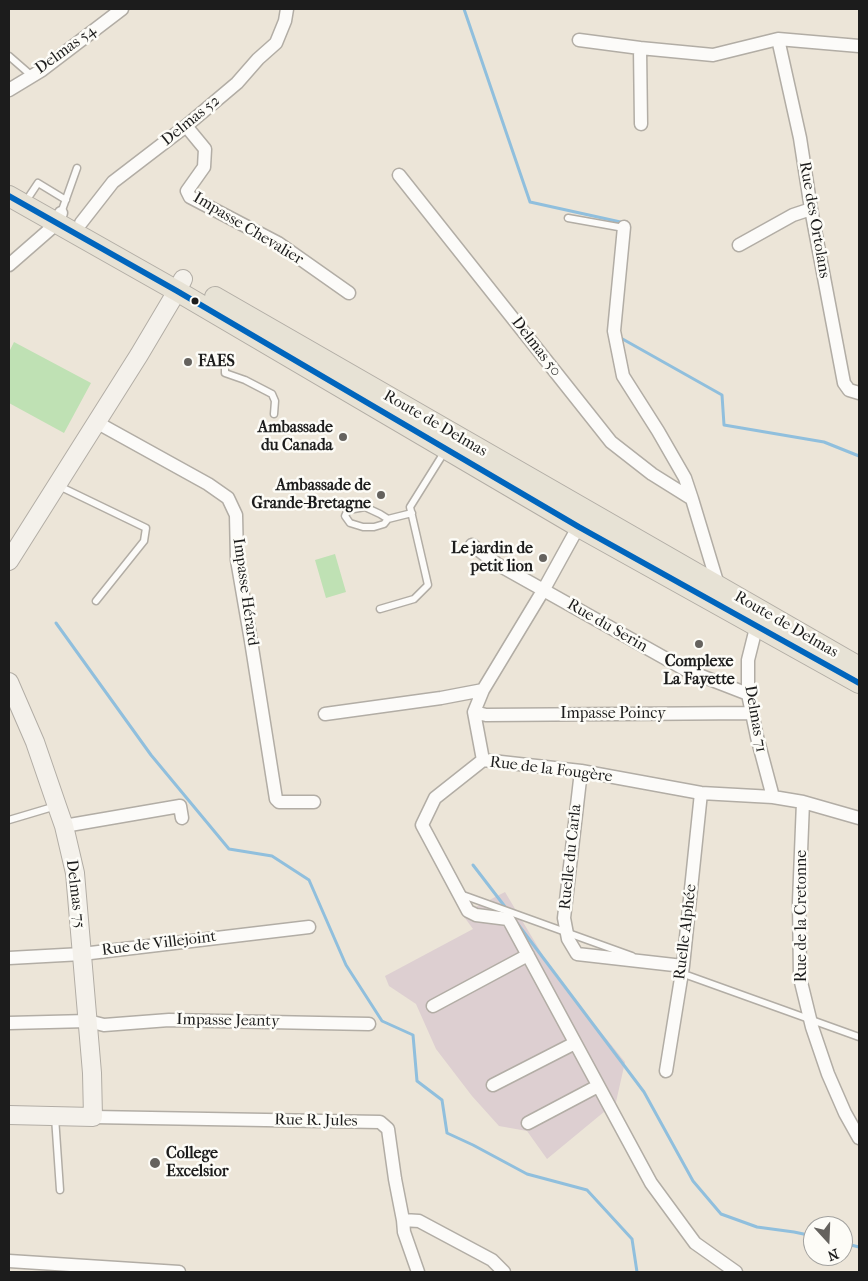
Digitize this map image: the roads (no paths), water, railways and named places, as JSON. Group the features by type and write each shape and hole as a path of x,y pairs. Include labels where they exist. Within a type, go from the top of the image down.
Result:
{"main road":[{"name":"Route de Delmas","path":"9,183 81,223 180,285"},
{"name":"Route de Delmas","path":"9,196 61,212 180,285 583,519 758,618 859,667"},
{"name":"Route de Delmas","path":"583,519 718,585 758,618 859,684"}],"street":[{"name":"Delmas 54","path":"9,90 32,76 122,9"},
{"name":"Delmas 52","path":"81,223 113,182 186,126 237,83 258,59 276,43 285,21 287,9"},
{"path":"579,40 713,55 778,39 859,46"},
{"name":"Rue des Ortolans","path":"778,39 800,138 811,209 844,383 849,390 859,393"},
{"path":"640,48 641,124"},
{"name":"Impasse Chevalier","path":"186,126 205,149 204,167 187,191 190,198 278,243 349,293"},
{"name":"Delmas 50","path":"399,174 611,442 652,474 692,499"},
{"path":"739,245 794,215 811,209"},
{"path":"9,265 61,212"},
{"path":"624,227 614,331 623,376 685,478 718,585"},
{"path":"9,561 139,355 180,285"},
{"name":"Impasse Hérard","path":"96,422 208,484 228,498 236,515 237,560 276,799 279,802 314,802"},
{"path":"483,760 474,712 482,690 544,590 583,519"},
{"name":"Rue du Serin","path":"472,545 497,564 686,670 748,694"},
{"name":"Delmas 71","path":"758,618 748,660 748,694 772,797"},
{"name":"Delmas 75","path":"9,682 34,742 64,826 75,873 94,1117"},
{"path":"325,714 441,698 482,690"},
{"name":"Impasse Poincy","path":"474,712 486,715 752,713"},
{"name":"Rue de la Fougère","path":"736,1272 695,1243 651,1183 508,919 476,915 468,911 422,825 435,798 483,760 581,771 701,792 772,797 803,802 859,818"},
{"name":"Ruelle du Carla","path":"581,771 564,918 568,939 577,954 683,966"},
{"name":"Ruelle Alphée","path":"666,1071 683,966 701,792"},
{"name":"Rue de la Cretonne","path":"803,802 799,902 800,978 812,1027 828,1074 845,1113 859,1138"},
{"path":"64,826 180,806 182,818"},
{"name":"Rue de Villejoint","path":"9,958 82,954 309,927"},
{"path":"433,1006 528,955"},
{"name":"Impasse Jeanty","path":"9,1023 88,1021 104,1025 170,1020 369,1024"},
{"path":"494,1085 575,1043"},
{"path":"528,1123 598,1086"},
{"path":"9,1115 94,1117"},
{"name":"Rue R. Jules","path":"94,1117 380,1122 388,1129 404,1232 418,1272"},
{"path":"403,1220 419,1221 492,1260 504,1272"},
{"path":"9,1261 179,1272"}],"lane":[{"path":"9,56 32,76"},
{"path":"61,212 77,168"},
{"path":"568,218 624,227"},
{"path":"219,357 223,360 225,374 246,380 272,394 275,401 274,414"},
{"path":"380,609 414,599 428,585 410,507 451,443"},
{"path":"57,485 146,528 144,541 96,601"},
{"path":"388,519 365,507 348,510 345,516 350,523 363,527 374,527 384,524 388,519 412,513"},
{"path":"9,820 57,806"},
{"path":"459,894 859,1036"},
{"path":"55,1116 60,1190"}],"waterway":[{"path":"464,9 530,202 625,223"},
{"path":"619,337 722,395 724,425 824,442 859,456"},
{"path":"56,623 151,755 229,849 272,856 309,880 346,965 382,1021 413,1035 417,1081 442,1100 447,1133 527,1174 587,1190 632,1239 637,1272"},
{"path":"473,865 506,908"},
{"path":"517,923 644,1092 693,1181 721,1214 757,1227 803,1234"},
{"path":"853,1246 859,1247"}],"place":[{"name":"FAES","path":"188,362"},
{"name":"Ambassade du Canada","path":"343,437"},
{"name":"Ambassade de Grande-Bretagne","path":"381,495"},
{"name":"Le jardin de petit lion","path":"543,558"},
{"name":"Complexe La Fayette","path":"699,644"},
{"name":"College Excelsior","path":"155,1163"}]}
